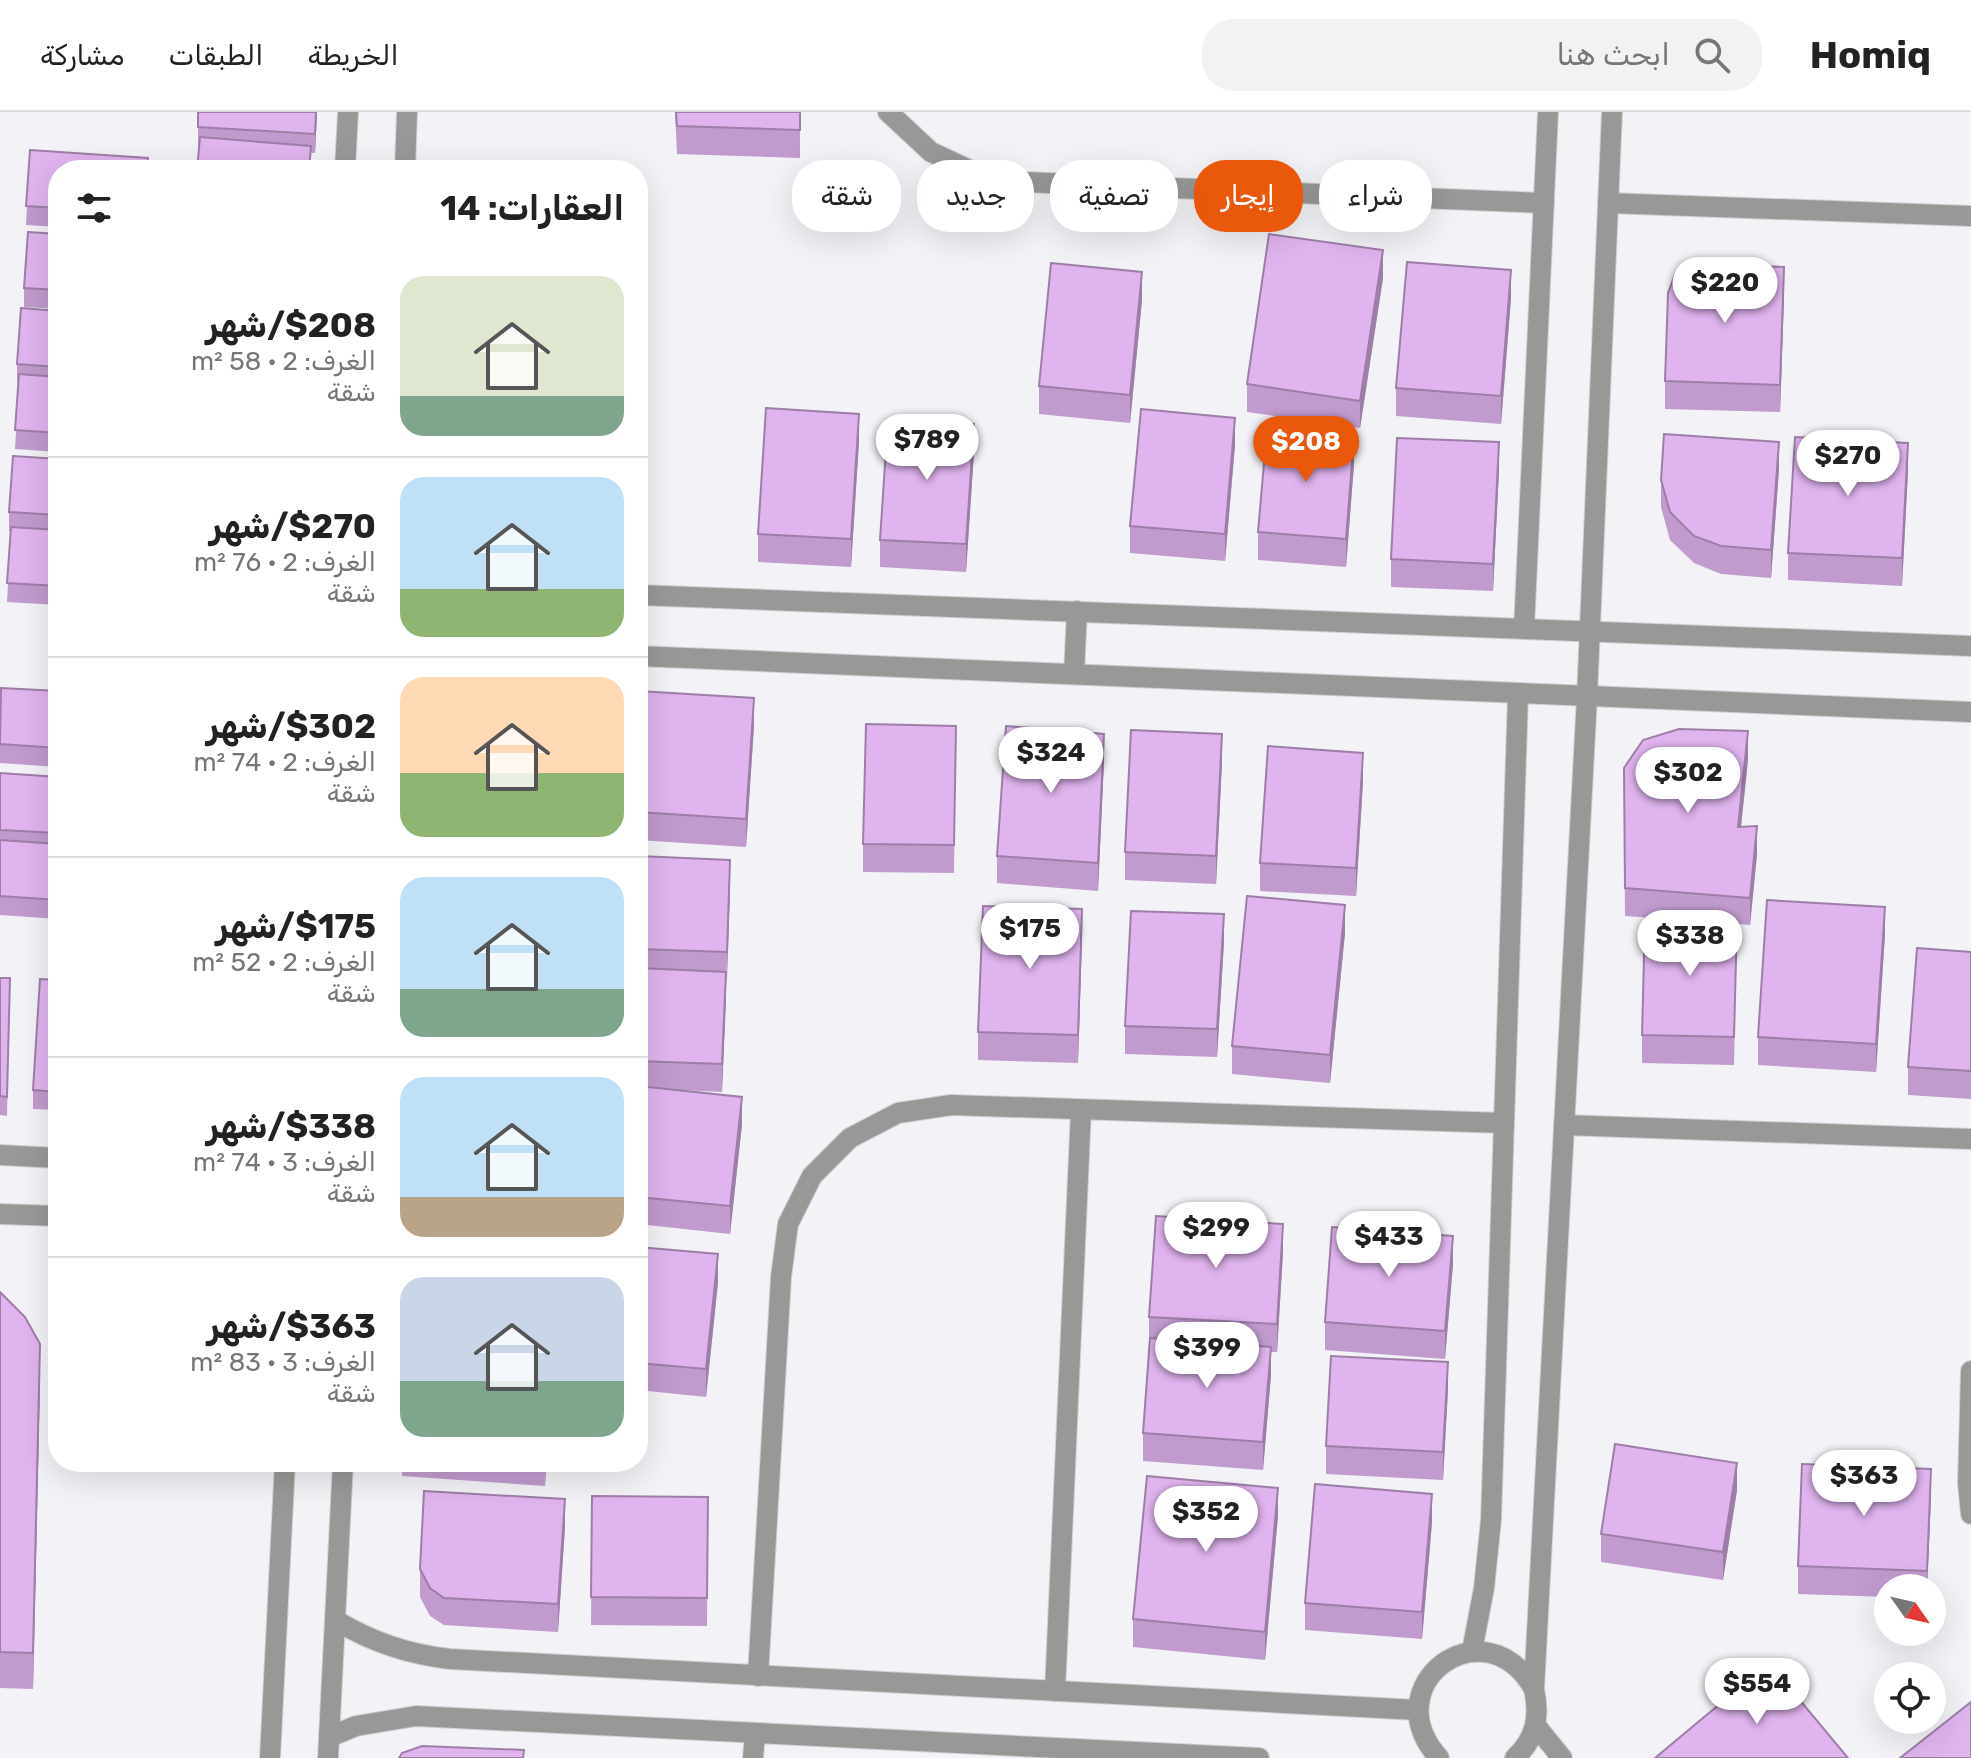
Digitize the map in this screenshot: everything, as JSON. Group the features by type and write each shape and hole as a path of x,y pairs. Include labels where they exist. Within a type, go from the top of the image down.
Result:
{"street":[{"path":"346,160 348,112"},
{"path":"405,160 407,112"},
{"path":"888,112 931,152 976,173 1024,182 1544,203"},
{"path":"1524,629 1548,112"},
{"path":"1515,1758 1527,1746 1536,1726 1538,1707 1534,1689 1587,697 1612,112"},
{"path":"1608,203 1971,216"},
{"path":"648,595 1971,646"},
{"path":"1074,674 1077,611"},
{"path":"648,656 1971,712"},
{"path":"1472,1651 1484,1588 1490,1531 1518,695"},
{"path":"758,1676 781,1277 788,1224 812,1176 850,1138 898,1113 951,1105 1504,1123"},
{"path":"1055,1691 1081,1110"},
{"path":"1564,1125 1971,1139"},
{"path":"0,1155 48,1157"},
{"path":"0,1214 48,1216"},
{"path":"1971,1371 1968,1483 1971,1514"},
{"path":"270,1758 284,1472"},
{"path":"328,1758 342,1472"},
{"path":"335,1620 376,1642 420,1656 1418,1710"},
{"path":"1439,1758 1423,1736 1418,1710 1421,1693 1434,1671 1455,1655 1472,1651 1491,1652 1509,1660 1524,1672 1534,1689"},
{"path":"329,1737 356,1726 416,1716 1259,1758"},
{"path":"1536,1726 1562,1758"},
{"path":"753,1758 755,1733"}],"building":[{"path":"198,112 316,112 315,134 198,127"},
{"path":"676,112 800,112 800,130 677,126"},
{"path":"200,137 311,146 310,160 198,160"},
{"path":"30,150 148,158 48,160 48,207 26,206"},
{"path":"28,232 48,233 48,289 24,288"},
{"path":"1269,234 1383,250 1360,401 1247,384"},
{"path":"1407,262 1511,270 1501,396 1396,388"},
{"path":"1051,263 1142,272 1130,395 1039,386"},
{"path":"1688,264 1784,267 1780,385 1665,381 1668,293 1676,272"},
{"path":"21,308 48,310 48,366 17,364"},
{"path":"19,374 48,376 48,432 15,430"},
{"path":"766,408 859,414 851,539 758,534"},
{"path":"1141,409 1235,418 1225,534 1130,526"},
{"path":"888,419 974,424 966,544 880,540"},
{"path":"1267,429 1354,436 1346,539 1258,532"},
{"path":"1664,434 1779,442 1771,550 1721,546 1694,536 1670,512 1661,480"},
{"path":"1795,437 1908,443 1902,558 1788,553"},
{"path":"1397,438 1499,442 1493,564 1391,559"},
{"path":"13,456 48,458 48,514 9,512"},
{"path":"11,527 48,529 48,585 7,583"},
{"path":"1,688 48,690 48,747 0,744"},
{"path":"648,692 754,698 746,819 648,813"},
{"path":"866,724 956,726 954,845 863,844"},
{"path":"1006,726 1104,734 1098,863 997,856"},
{"path":"1679,729 1748,731 1738,827 1757,826 1750,898 1625,888 1624,768 1643,740"},
{"path":"1131,730 1222,734 1216,856 1125,852"},
{"path":"1268,746 1363,753 1356,868 1260,863"},
{"path":"0,773 48,776 48,832 0,830"},
{"path":"0,840 48,843 48,899 0,896"},
{"path":"648,856 730,860 727,952 648,949"},
{"path":"1247,896 1345,905 1330,1055 1232,1046"},
{"path":"1767,900 1885,907 1876,1044 1758,1037"},
{"path":"983,906 1082,909 1078,1035 978,1032"},
{"path":"1131,911 1224,914 1217,1029 1125,1026"},
{"path":"1645,918 1737,920 1734,1037 1642,1035"},
{"path":"1917,948 1971,952 1971,1071 1908,1067"},
{"path":"648,968 726,972 722,1064 648,1061"},
{"path":"0,978 10,978 7,1097 0,1096"},
{"path":"40,979 48,979 48,1091 33,1090"},
{"path":"648,1087 742,1097 730,1206 648,1198"},
{"path":"1156,1216 1283,1224 1277,1324 1149,1317"},
{"path":"1332,1227 1453,1236 1445,1331 1325,1322"},
{"path":"648,1248 718,1254 706,1369 648,1364"},
{"path":"0,1292 25,1317 40,1344 33,1653 0,1652"},
{"path":"1150,1338 1271,1347 1263,1442 1143,1433"},
{"path":"1331,1356 1448,1362 1443,1452 1326,1446"},
{"path":"1615,1444 1737,1463 1723,1552 1601,1534"},
{"path":"1802,1464 1931,1469 1927,1571 1798,1566"},
{"path":"1147,1476 1278,1488 1265,1632 1133,1619"},
{"path":"1315,1484 1432,1494 1422,1612 1305,1603"},
{"path":"424,1491 565,1499 558,1604 444,1598 430,1588 420,1569"},
{"path":"592,1496 708,1497 707,1598 591,1597"},
{"path":"1769,1663 1848,1758 1655,1758"},
{"path":"1971,1702 1971,1758 1900,1758 1930,1734 1946,1734 1946,1722"},
{"path":"422,1746 524,1750 523,1758 399,1758 402,1753"}]}
